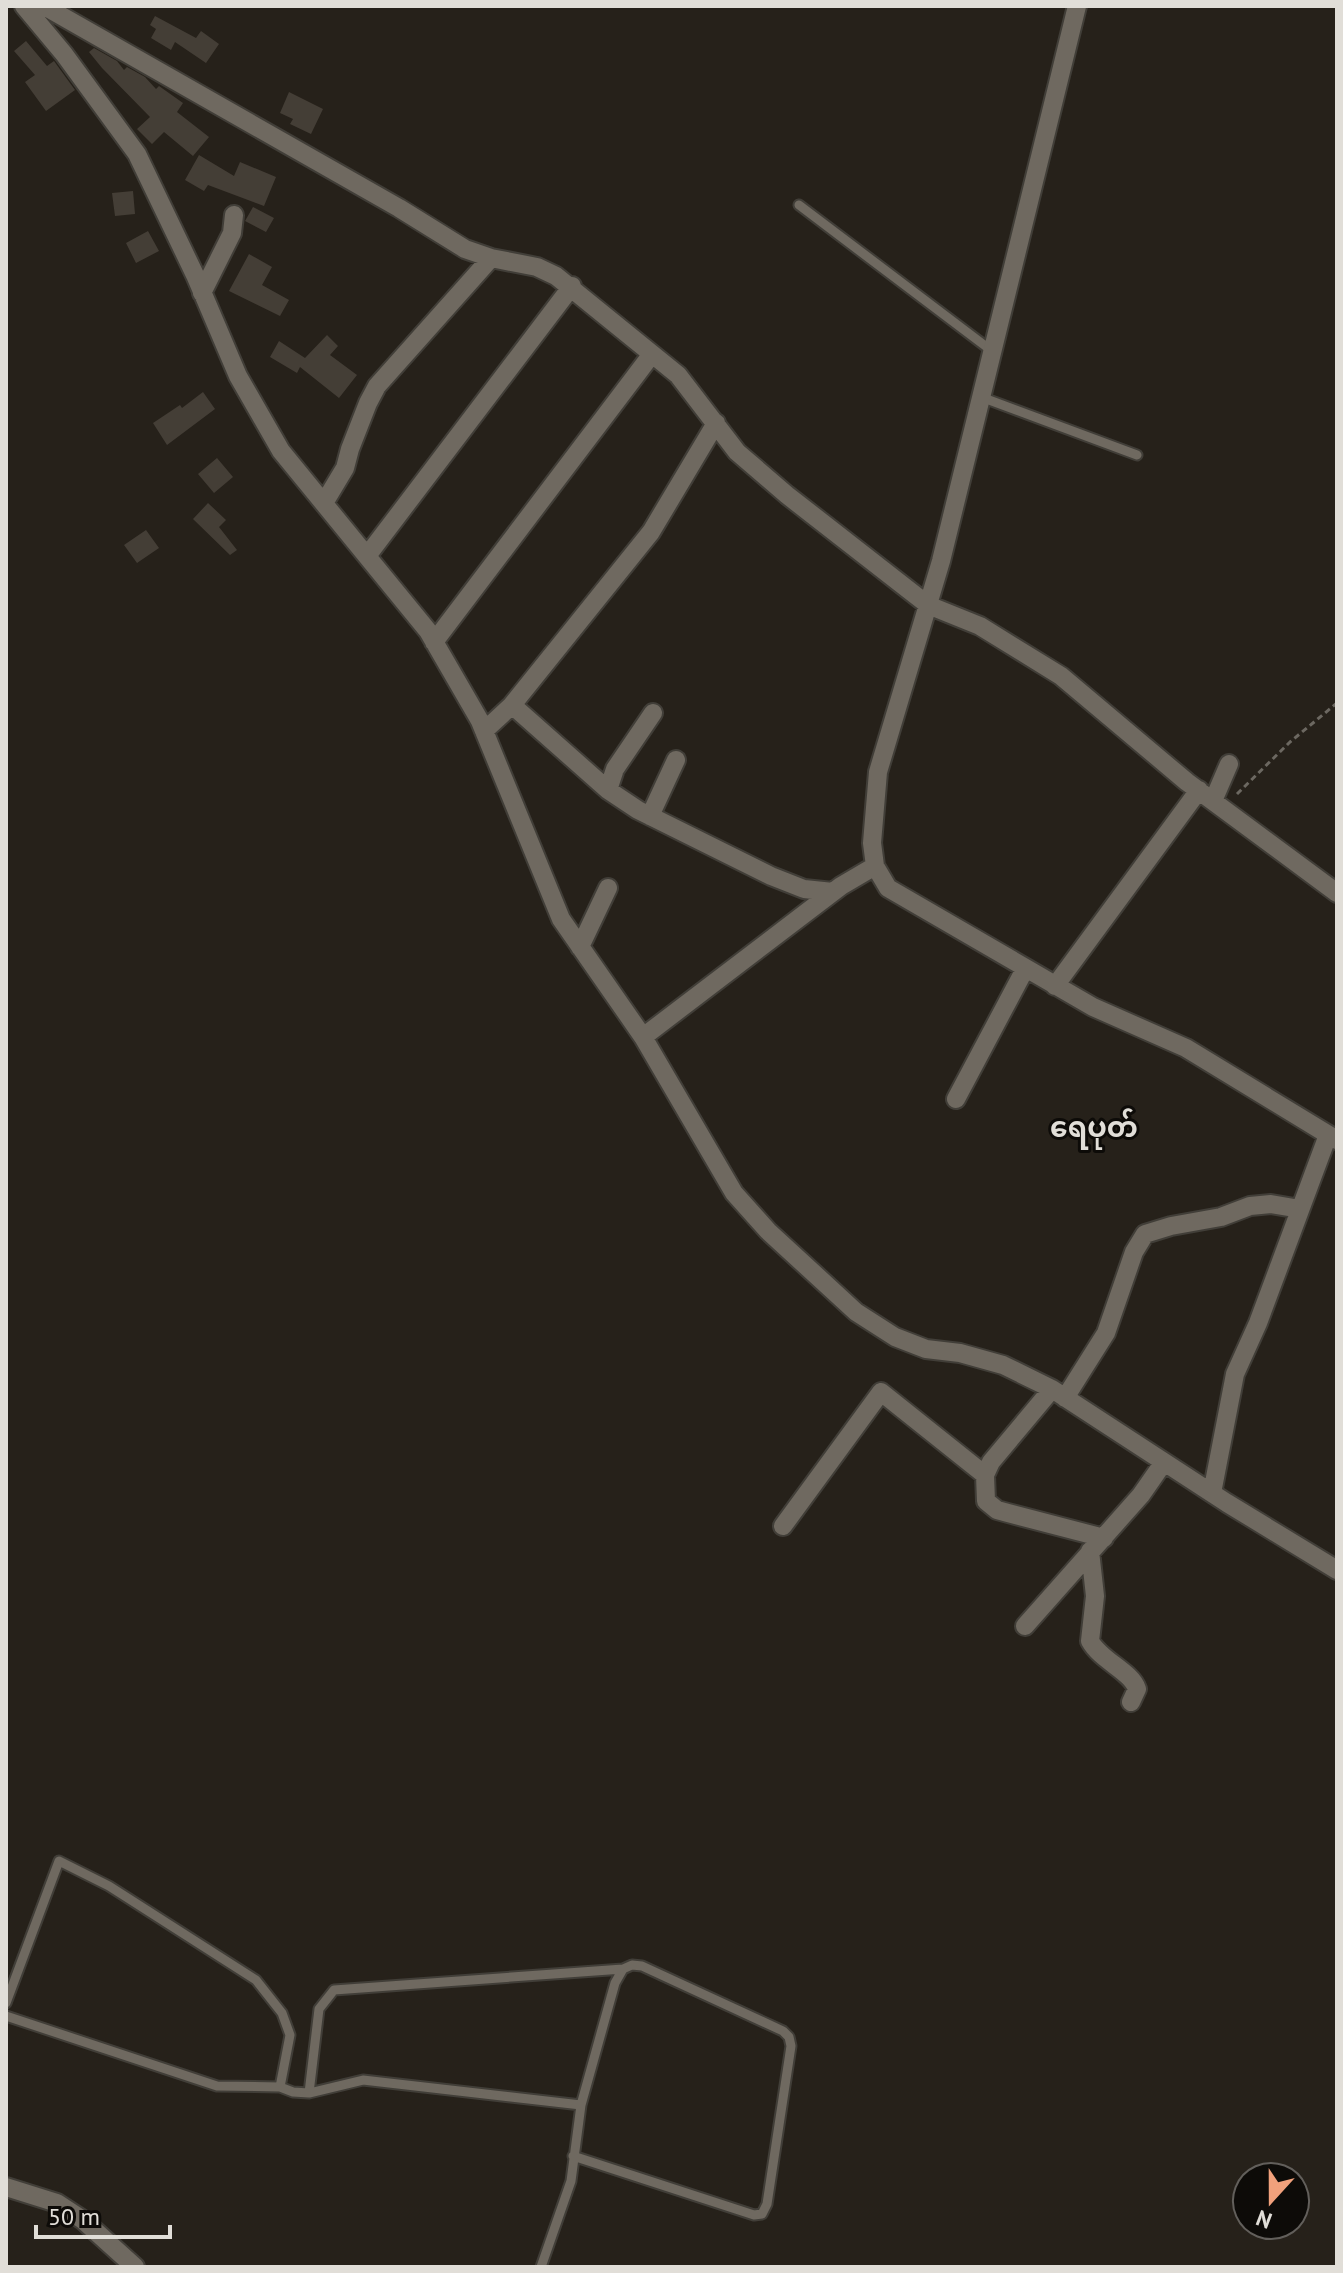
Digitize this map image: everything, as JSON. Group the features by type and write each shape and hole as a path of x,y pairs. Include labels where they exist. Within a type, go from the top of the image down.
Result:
{"street":[{"path":"24,6 64,54 137,154 238,376 274,438 434,642 484,731 561,919 643,1037 734,1193 768,1231 856,1312 895,1337 926,1349 960,1353 1003,1365 1059,1393 1337,1570"},
{"path":"44,6 399,208 465,249 491,258 537,267 572,286 678,375 737,452 928,605 980,626 1061,676 1212,800 1337,893"},
{"path":"1077,6 941,561 878,772 872,831 875,866 888,888 1093,1007 1186,1048 1332,1138 1300,1209 1258,1323 1235,1374 1212,1493"},
{"path":"202,293 232,233 234,215"},
{"path":"324,503 345,468 377,386 491,258"},
{"path":"367,556 572,286"},
{"path":"434,642 652,354"},
{"path":"484,731 512,705 651,532 716,423"},
{"path":"512,705 608,790 650,816 771,876 804,889 833,892"},
{"path":"608,790 615,769 653,713"},
{"path":"650,816 676,760"},
{"path":"1055,986 1212,800 1229,764"},
{"path":"643,1037 833,892 875,866"},
{"path":"580,947 608,888"},
{"path":"956,1099 1025,969"},
{"path":"1104,1538 997,1510 986,1501 985,1475 991,1462 1059,1393 1106,1333 1134,1252 1145,1234 1221,1217 1250,1206 1271,1204 1300,1209"},
{"path":"783,1526 881,1392 985,1475"},
{"path":"1025,1626 1141,1495 1164,1462"},
{"path":"1090,1551 1095,1596 1090,1641 1104,1658 1134,1679 1137,1689 1131,1702"},
{"path":"6,2187 57,2203 83,2220 135,2267"}],"lane":[{"path":"799,205 992,351"},
{"path":"981,397 1137,455"},
{"path":"6,2003 59,1861 109,1886 256,1980 282,2013 290,2035 280,2087"},
{"path":"309,2093 319,2009 334,1990 642,1966 783,2031 789,2037 791,2046 766,2210 762,2214 754,2215 573,2156"},
{"path":"541,2267 571,2181 581,2105 615,1983 623,1969"},
{"path":"6,2016 217,2086 280,2087 309,2093 363,2080 581,2105"}],"path":[{"path":"1212,800 1337,703"}],"building":[{"path":"155,16 196,38 201,31 219,44 206,63 175,42 171,50 151,38 156,29 150,25"},
{"path":"26,41 47,66 54,61 75,90 46,111 25,82 35,75 14,51"},
{"path":"94,48 117,61 124,70 127,67 145,77 156,89 159,86 183,103 177,112 209,137 193,156 164,132 152,144 137,129 150,117 89,52"},
{"path":"289,92 323,109 311,134 290,124 293,119 280,113"},
{"path":"199,155 234,176 240,162 276,177 264,206 208,185 204,191 185,180"},
{"path":"133,191 135,214 115,216 112,193"},
{"path":"253,207 274,218 266,232 245,221"},
{"path":"148,231 159,251 136,263 126,243"},
{"path":"249,254 272,267 262,285 289,300 280,316 229,291"},
{"path":"327,335 338,346 330,355 357,375 339,398 300,367 297,373 270,357 279,341 305,358"},
{"path":"203,392 215,409 167,445 153,423 180,405 182,408"},
{"path":"217,458 233,477 214,493 198,474"},
{"path":"208,503 226,520 219,527 237,550 230,555 193,519"},
{"path":"146,530 159,548 137,563 124,545"}],"district":[{"name":"ရေပုတ်","path":"1094,1126"}]}
